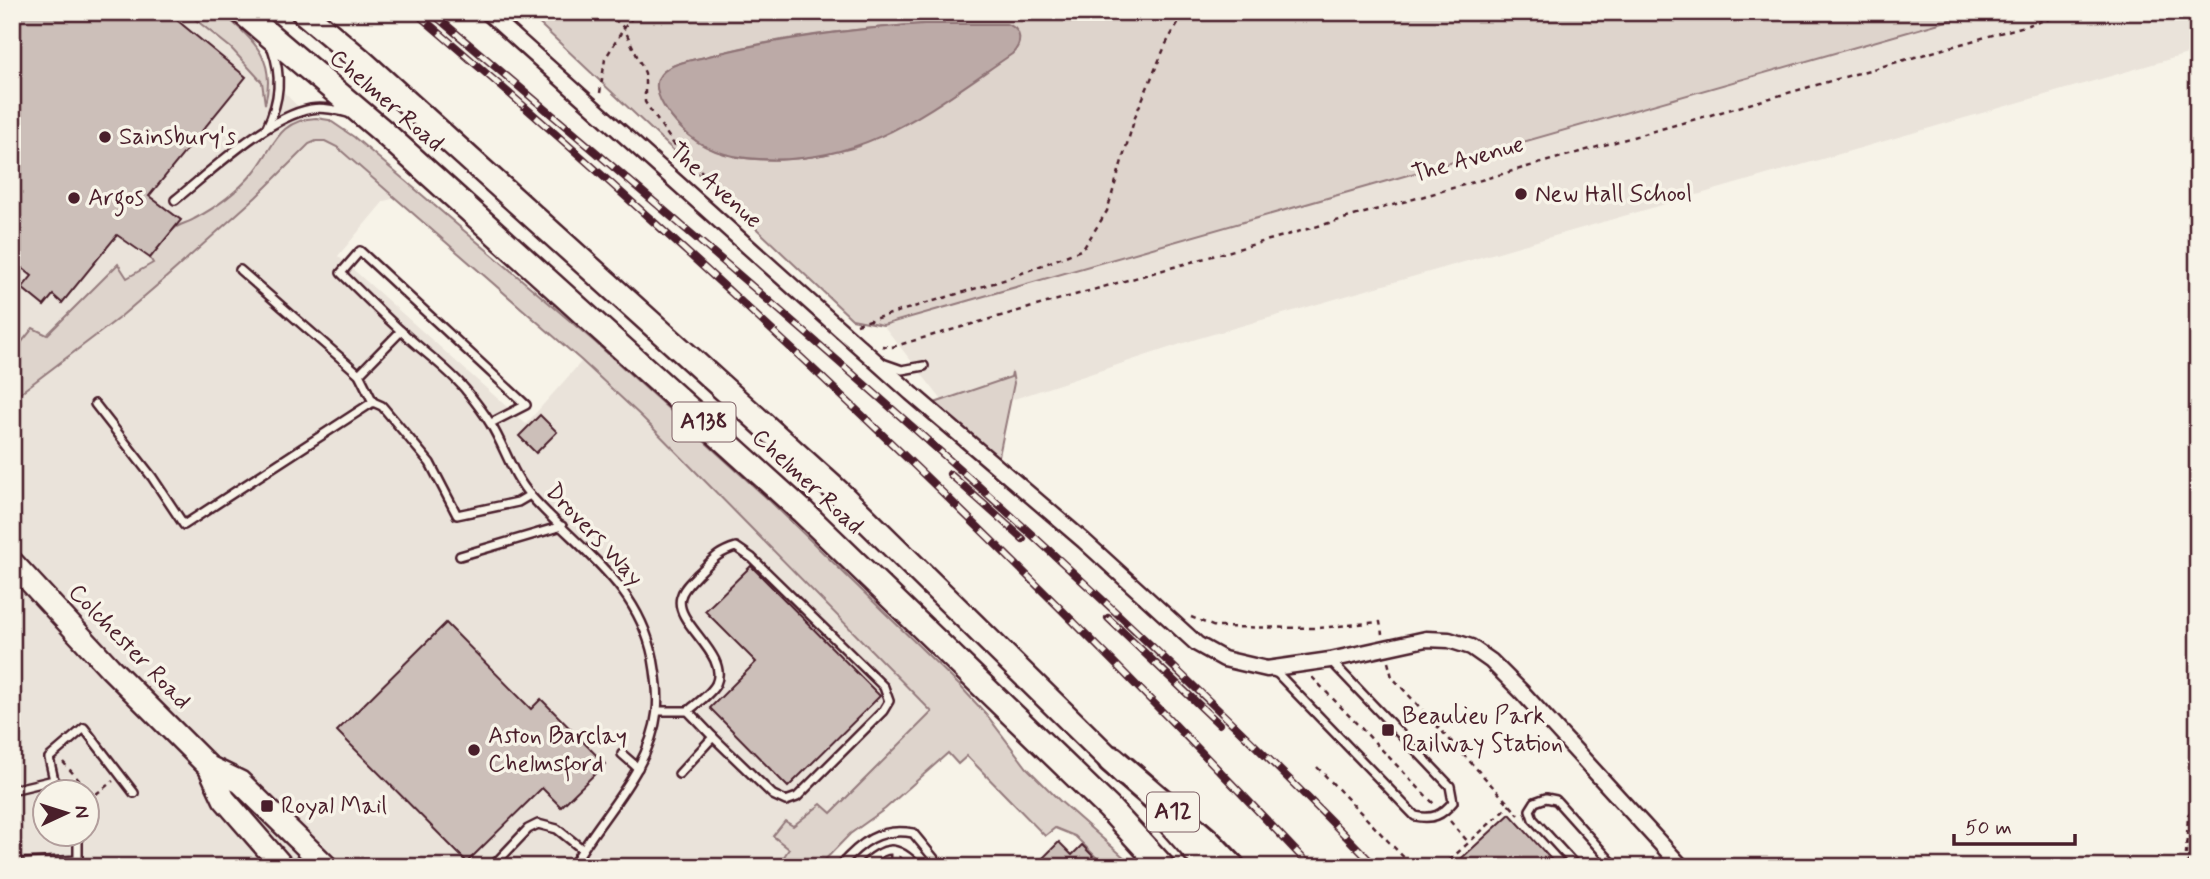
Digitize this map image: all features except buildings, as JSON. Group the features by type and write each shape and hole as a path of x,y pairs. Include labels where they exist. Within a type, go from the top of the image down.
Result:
{"highway":[{"name":"A12","path":"1112,760 1206,841 1231,867"}],"main road":[{"name":"Chelmer Road","path":"242,12 380,129 802,511 1108,808 1163,867"},
{"name":"Chelmer Road","path":"303,12 358,58 838,492 1112,760 1209,867"},
{"name":"Colchester Road","path":"12,562 110,668 209,766 240,782 327,867"},
{"name":"Colchester Road","path":"209,766 223,799 283,867"}],"street":[{"name":"The Avenue","path":"487,12 911,393 1084,541 1197,644 1224,659 1267,670"},
{"path":"1267,670 1330,660 1426,639 1449,640 1471,647 1491,661 1570,743 1682,867"}],"lane":[{"path":"266,32 275,58 279,83 276,109 267,127"},
{"path":"175,200 267,127 309,109 329,108 349,113 380,129"},
{"name":"Drovers Way","path":"491,424 526,405 359,251 341,273 464,387 491,424 513,471 530,495 618,584 643,624 656,674 657,711 653,732 638,768 572,867"},
{"path":"240,270 359,374 373,402 382,406 430,463 457,515 518,502 530,495"},
{"path":"359,374 401,331"},
{"path":"878,362 902,370 924,366"},
{"path":"95,404 152,477 184,525 373,402"},
{"path":"460,556 562,526"},
{"path":"657,711 688,711 716,685 718,672 710,653 681,611 680,599 685,588 720,552 736,547 752,558 884,687 889,701 883,711 797,797 786,801 773,795 688,711"},
{"path":"1267,670 1278,674 1415,816 1428,819 1443,814 1453,802 1450,786 1330,660"},
{"path":"54,778 49,758 84,728 134,793"},
{"path":"679,774 713,737"},
{"path":"622,754 638,768"},
{"path":"12,790 32,785"},
{"path":"1577,867 1533,819 1530,810 1535,802 1546,798 1556,800 1616,867"},
{"path":"492,867 528,829 538,824 558,829 582,849"},
{"path":"839,867 871,838 897,830 913,833 941,867"},
{"path":"12,864 78,860 78,848"},
{"path":"862,867 876,854 887,850 905,853 918,867"},
{"path":"895,852 895,861 900,867"},
{"path":"2191,867 2198,858"}],"path":[{"path":"607,12 624,28 645,73 645,102 673,143 717,187"},
{"path":"599,97 605,60 624,28 638,12"},
{"path":"851,325 1007,279 1083,249 1107,211 1136,114 1166,44 1184,12"},
{"name":"The Avenue","path":"873,345 892,347 2074,12"},
{"path":"1186,614 1215,627 1318,628 1380,622 1392,677 1519,816"},
{"path":"1300,664 1469,842"},
{"path":"63,761 78,778"},
{"path":"1317,767 1413,867"},
{"path":"102,789 113,780"},
{"path":"2186,859 2188,815 2198,803"},
{"path":"1442,867 1510,805"}],"shaded area":[{"path":"12,12 192,12 254,62 322,131 396,198 384,201 338,256 526,424 582,361 642,417 932,713 830,813 789,849 777,867 12,867"},
{"path":"186,12 221,12 252,41 260,51 268,74 265,104 262,82 231,48"},
{"path":"527,12 589,12 596,18 600,12 1978,12 883,325 852,319","holes":["924,24 860,146 779,160 726,154 702,144 681,128 662,101 657,82 661,75 677,64 736,49 816,35"]},
{"name":"New Hall School","path":"1978,12 2198,12 2198,51 1196,339 956,418 883,325"},
{"path":"924,24 1006,24 1018,32 1019,41 1012,54 923,113 894,130 832,153 797,159 759,159 717,152 682,129 668,113 658,92 658,79 666,69 732,50 841,32"},
{"path":"303,120 329,120 354,137 596,343 770,501 960,686 986,714 1027,768 1135,867 1106,867 1075,836 1055,828 1045,836 967,756 958,764 948,753 885,809 850,834 818,867 777,867 789,849 773,836 785,821 793,826 821,804 831,813 932,712 642,417 582,361 337,147 325,141 309,144 256,197 161,282 119,318 12,399 12,354 33,328 47,335 118,264 127,278 153,263 150,258 171,232 210,210 241,186 285,130"},
{"path":"1012,372 1014,383 995,475 920,408 1011,377"}],"railway":[{"path":"415,12 648,216 875,427 1096,644 1311,867"},
{"path":"431,12 914,428 1149,643 1376,867"},
{"path":"950,474 1023,539"},
{"path":"1108,618 1219,724"}],"place":[{"name":"Sainsbury's","path":"105,137"},
{"name":"New Hall School","path":"1521,194"},
{"name":"Argos","path":"74,198"},
{"name":"Beaulieu Park Railway Station","path":"1388,730"},
{"name":"Aston Barclay Chelmsford","path":"474,750"},
{"name":"Royal Mail","path":"267,806"}]}
